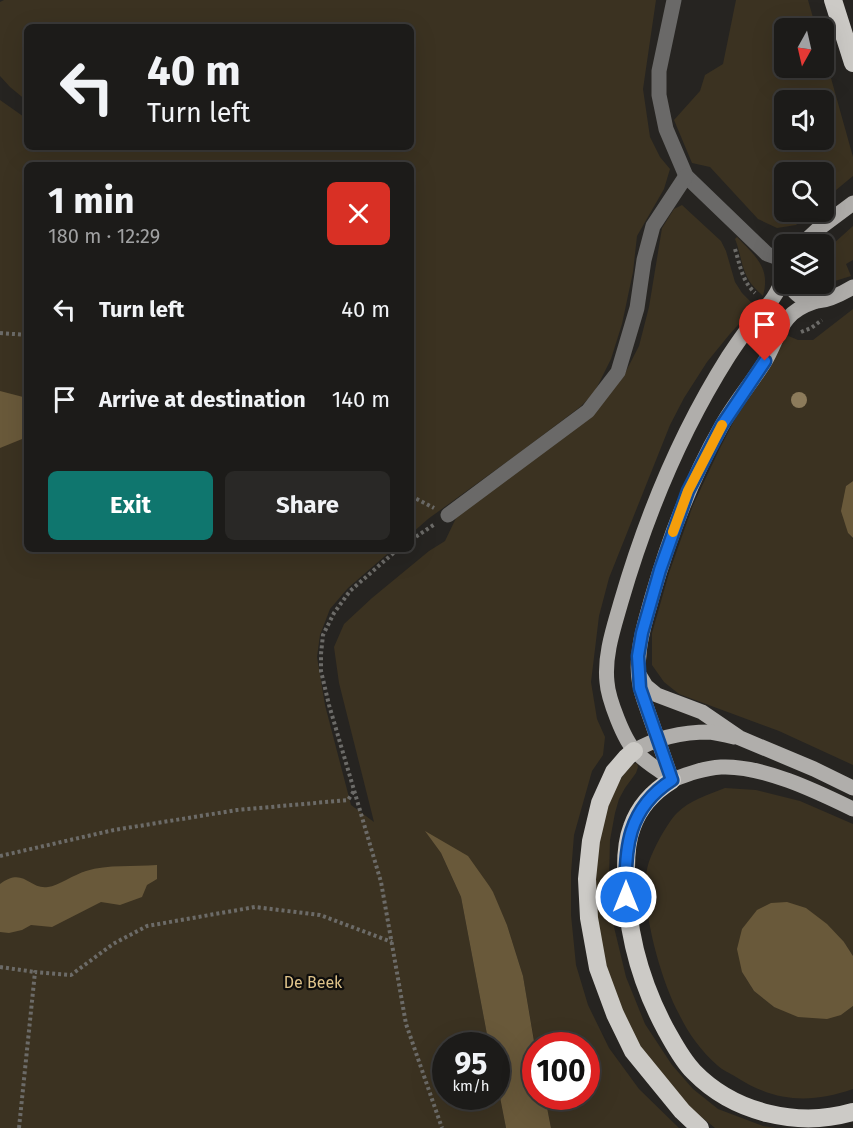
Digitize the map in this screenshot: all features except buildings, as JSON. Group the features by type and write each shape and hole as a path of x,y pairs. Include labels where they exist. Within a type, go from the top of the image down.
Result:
{"highway":[{"path":"832,0 853,63"},
{"path":"634,752 614,772 600,803 591,841 587,879 589,918 598,968 615,1014 633,1052 682,1111 700,1128"},
{"path":"672,780 651,796 640,810 632,828 626,857 627,910 634,947 647,990 670,1036 692,1070 709,1086 746,1108 791,1119 819,1119 853,1112"}],"main road":[{"path":"814,234 853,203"},
{"path":"672,780 642,694 638,656 642,633 660,570 688,491 722,425 765,361 783,322 802,306 824,301 853,287"},
{"path":"672,780 634,752 616,717 607,682 610,644 631,567 679,445 692,418 729,356 776,294"},
{"path":"797,294 814,302"},
{"path":"639,674 646,686 657,695 702,712 740,738"},
{"path":"634,752 658,740 711,732 740,738 853,788"},
{"path":"672,780 696,771 722,767 747,768 773,775 853,809"}],"street":[{"path":"674,0 659,71 659,95 666,129 686,176 767,254 774,256"},
{"path":"448,515 588,411 618,372 637,308 644,260 653,226 686,176"}],"path":[{"path":"0,333 24,335"},
{"path":"414,498 448,515 414,538"},
{"path":"395,552 350,591 334,613 323,635 321,671 381,882 406,1024 442,1128"},
{"path":"0,856 114,830 237,810 348,800 354,790"},
{"path":"0,967 70,975 113,944 147,926 255,907 320,915 392,942"},
{"path":"19,1128 35,972"}],"green space":[{"name":"De Beek","path":"4,0 656,0 643,89 650,137 660,157 670,169 664,189 637,236 633,272 622,324 611,359 594,393 580,407 414,531 414,162 24,162 24,552 390,552 348,588 330,609 320,635 317,657 325,705 351,805 374,822 339,683 334,647 344,624 429,551 445,541 457,516 623,377 639,346 649,307 662,228 674,209 682,205 721,241 735,282 755,306 707,362 684,398 670,425 609,578 599,616 591,682 597,719 605,737 603,755 592,771 574,835 571,873 571,915 576,965 588,1005 609,1048 639,1089 679,1128 551,1128 548,1110 600,1110 600,1032 533,1032 523,976 507,925 490,887 426,832 441,853 461,897 487,1032 432,1032 432,1110 502,1110 506,1128 0,1128 0,100 24,117 24,150 414,150 414,24 24,24 24,99 0,76 0,2"},
{"path":"736,0 808,0 813,18 774,18 774,78 831,78 853,157 853,176 834,192 834,162 774,162 774,222 799,222 796,225 777,228 758,219 710,167 692,163 674,120 700,91 705,75 723,64"},
{"path":"853,226 853,260 846,264 851,276 835,281 834,281 834,243"},
{"path":"737,237 760,263 765,277 763,296 750,282 745,272 735,239"},
{"path":"853,309 853,481 846,486 848,533 853,539 853,765 779,731 679,694 664,682 652,665 652,633 669,573 693,505 737,415 762,379 786,335 798,340 813,340"},
{"path":"637,763 636,773 619,799 610,840 609,879 614,927 626,977 645,1024 672,1065 693,1089 718,1109 763,1126 776,1128 715,1128 688,1106 651,1067 625,1022 603,965 597,929 595,862 609,798 624,774 633,764"},
{"path":"725,788 756,790 800,801 853,824 853,956 844,942 742,972 754,991 774,1007 841,1015 853,1006 853,1089 822,1097 793,1098 765,1092 750,1085 721,1068 706,1054 686,1028 672,1000 653,941 649,919 646,899 648,865 660,837 682,808"}],"shaded area":[{"path":"0,391 24,397 24,438 0,448"},
{"path":"853,481 853,538 848,533 841,511 846,486"},
{"path":"425,831 468,856 493,892 507,925 523,976 532,1032 522,1032 522,1110 548,1110 551,1128 506,1128 502,1110 510,1110 510,1032 487,1032 461,897 441,853"},
{"path":"157,865 157,879 147,885 142,897 120,905 101,902 52,927 31,925 9,933 0,932 0,884 8,879 21,878 41,887 48,887 94,869"},
{"path":"787,902 806,908 827,924 844,942 853,956 853,1006 841,1015 827,1019 798,1017 774,1007 754,991 742,972 737,949 742,929 757,910 771,903"}],"slow traffic":[{"path":"673,532 688,491 722,425"}],"route":[{"path":"626,897 626,857 632,828 640,810 651,796 672,780 640,688 638,656 642,633 660,570 688,491 722,425 765,361"}]}
